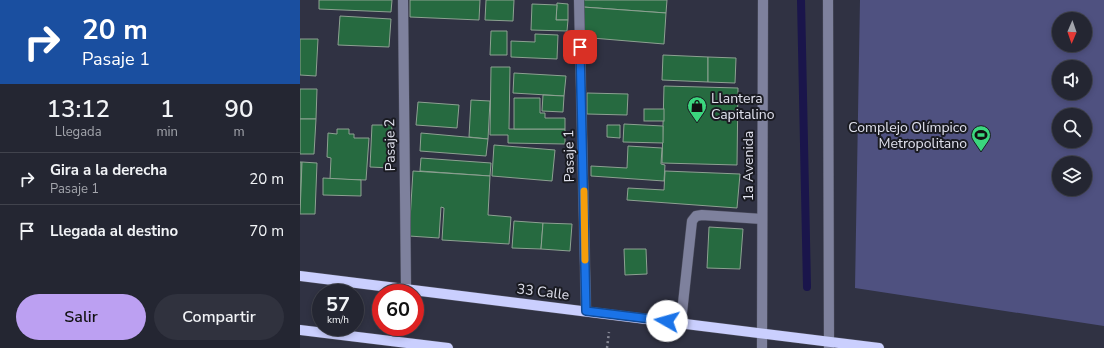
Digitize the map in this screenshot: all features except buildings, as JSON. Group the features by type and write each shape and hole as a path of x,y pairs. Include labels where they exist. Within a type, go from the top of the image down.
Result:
{"main road":[{"name":"33 Calle","path":"300,276 372,285"},
{"name":"33 Calle","path":"424,291 762,332 829,344 879,348"},
{"path":"300,330 448,348"}],"street":[{"name":"Pasaje 2","path":"403,0 406,284"},
{"name":"Pasaje 1","path":"579,0 586,311"},
{"name":"1a Avenida","path":"762,348 763,0"},
{"path":"828,0 829,344"},
{"path":"682,322 692,221 696,216 702,215 762,219"}],"shaded area":[{"name":"Complejo Olímpico Metropolitano","path":"860,0 1104,0 1104,326 855,288"}],"waterway":[{"path":"801,0 807,287"}],"slow traffic":[{"path":"584,191 585,260"}],"place":[{"name":"Llantera Capitalino","path":"697,123"},
{"name":"Complejo Olímpico Metropolitano","path":"981,152"}],"route":[{"path":"580,47 586,311 667,321"}]}
